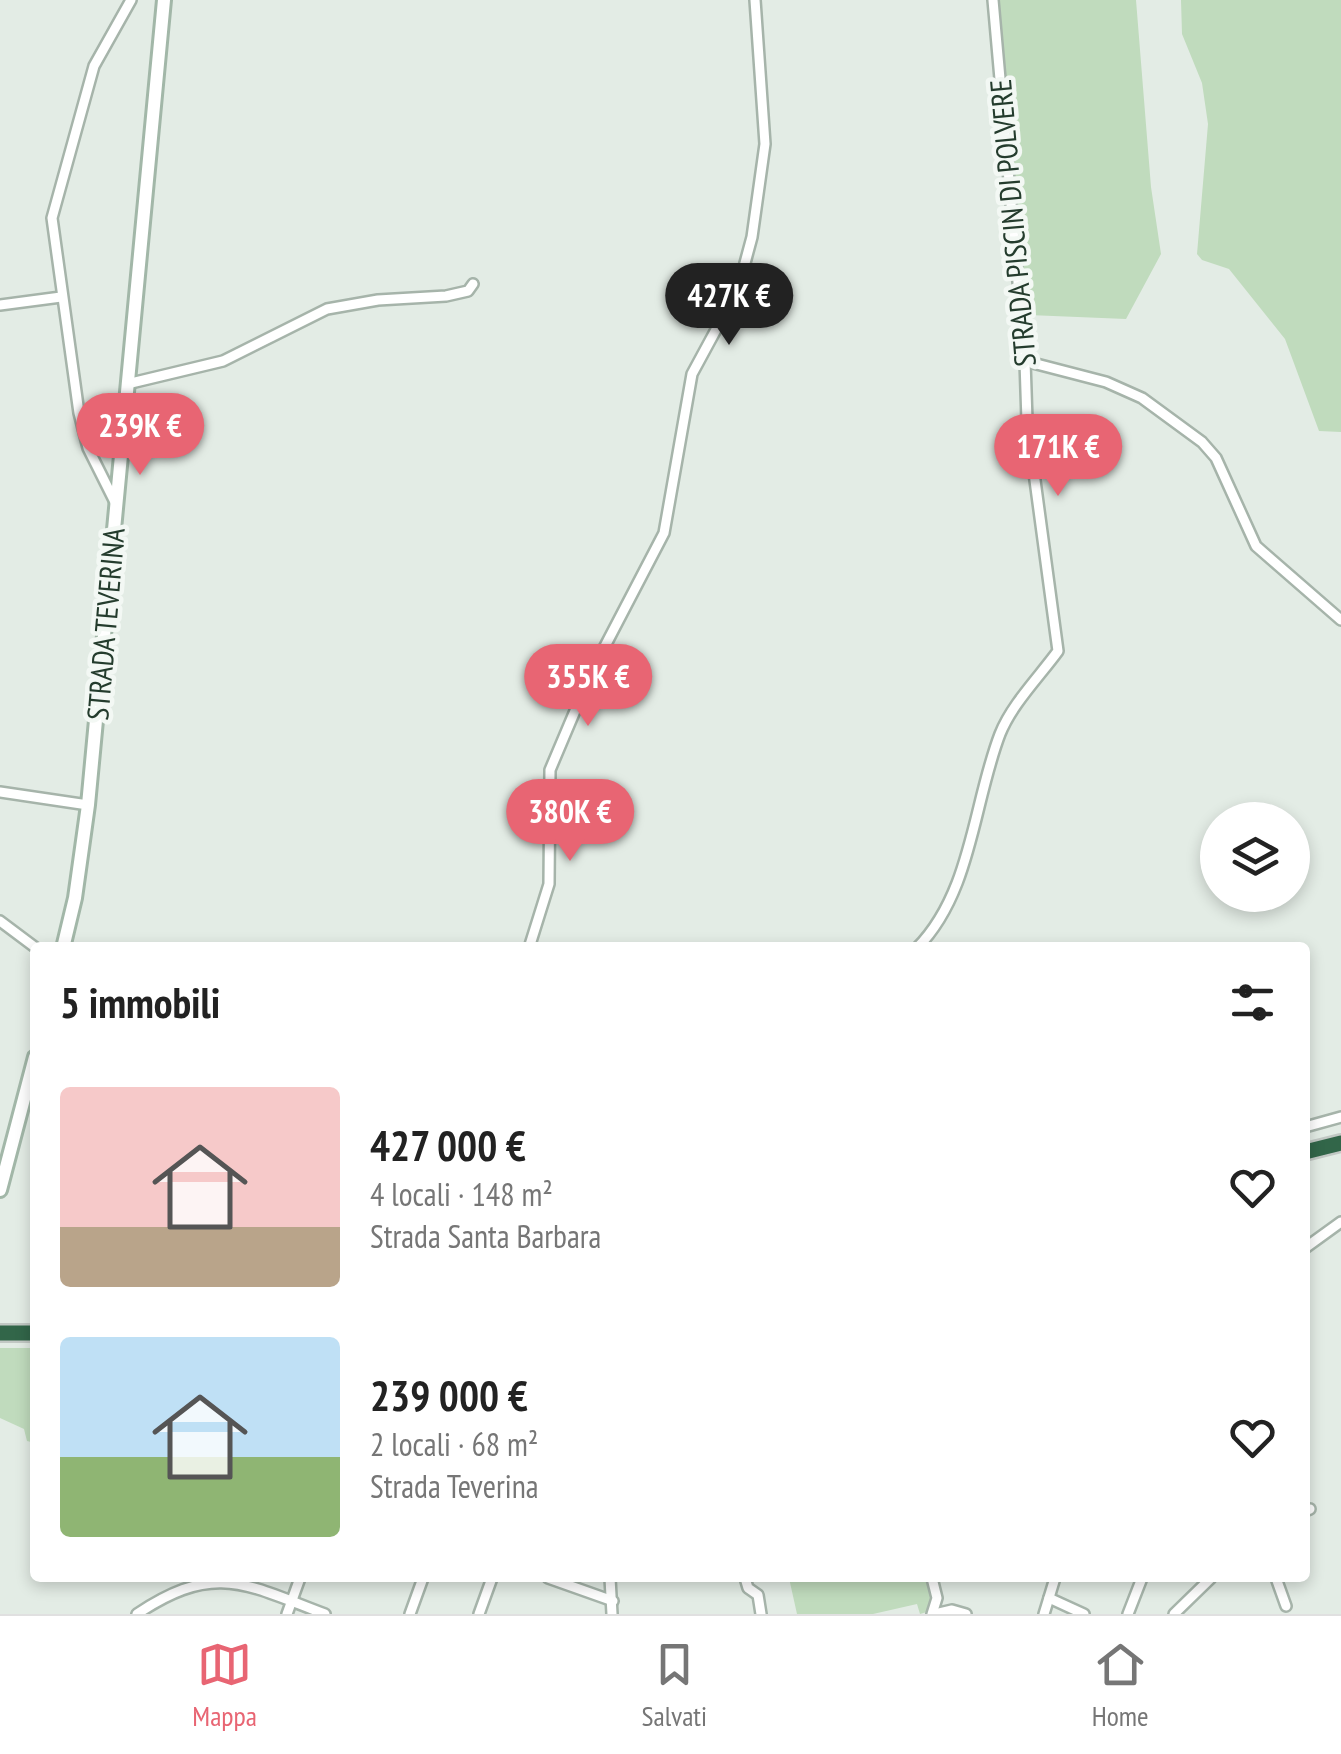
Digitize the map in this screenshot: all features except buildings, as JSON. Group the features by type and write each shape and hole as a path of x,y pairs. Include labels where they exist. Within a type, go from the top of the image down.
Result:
{"highway":[{"path":"1310,1151 1341,1142"},
{"path":"1310,1160 1341,1152"},
{"path":"0,1333 30,1332"},
{"path":"0,1342 30,1342"}],"main road":[{"name":"STRADA TEVERINA","path":"64,942 88,806 164,0"},
{"path":"0,1190 30,1089"}],"street":[{"path":"116,504 88,448 79,414 52,218 94,66 131,0"},
{"path":"532,942 549,884 550,770 590,674 664,533 692,374 738,289 752,237 765,144 755,0"},
{"name":"STRADA PISCIN DI POLVERE","path":"923,942 951,902 1001,731 1058,651 1027,421 1026,361 993,0"},
{"path":"127,384 223,360 328,308 446,296 468,291 473,284"},
{"path":"0,304 62,297"},
{"path":"1026,361 1106,382 1142,398 1190,432 1216,458 1256,546 1341,620"},
{"path":"0,792 88,806"},
{"path":"0,922 30,944"},
{"path":"1310,1126 1341,1117"},
{"path":"1310,1244 1341,1222"},
{"path":"137,1614 166,1595 209,1582"},
{"path":"220,1582 252,1586 325,1614"},
{"path":"286,1614 299,1582"},
{"path":"410,1614 422,1582"},
{"path":"479,1614 491,1582"},
{"path":"559,1582 613,1602"},
{"path":"610,1582 612,1614"},
{"path":"746,1582 758,1595 761,1614"},
{"path":"933,1582 937,1598 933,1614 952,1610"},
{"path":"1044,1614 1055,1582"},
{"path":"1128,1614 1140,1582"},
{"path":"1174,1614 1206,1582"},
{"path":"1277,1582 1286,1606"},
{"path":"937,1598 952,1610 966,1614"},
{"path":"1049,1598 1084,1614"}],"green space":[{"path":"998,0 1136,0 1151,187 1161,254 1126,319 1029,315 1023,301"},
{"path":"1181,0 1341,0 1341,432 1319,431 1285,339 1229,269 1202,260 1197,254 1208,124 1202,83 1182,34"},
{"path":"0,1348 30,1348 30,1442 24,1429 0,1418"},
{"path":"790,1582 929,1582 932,1599 930,1611 920,1614 917,1604 873,1614 797,1614"}]}
